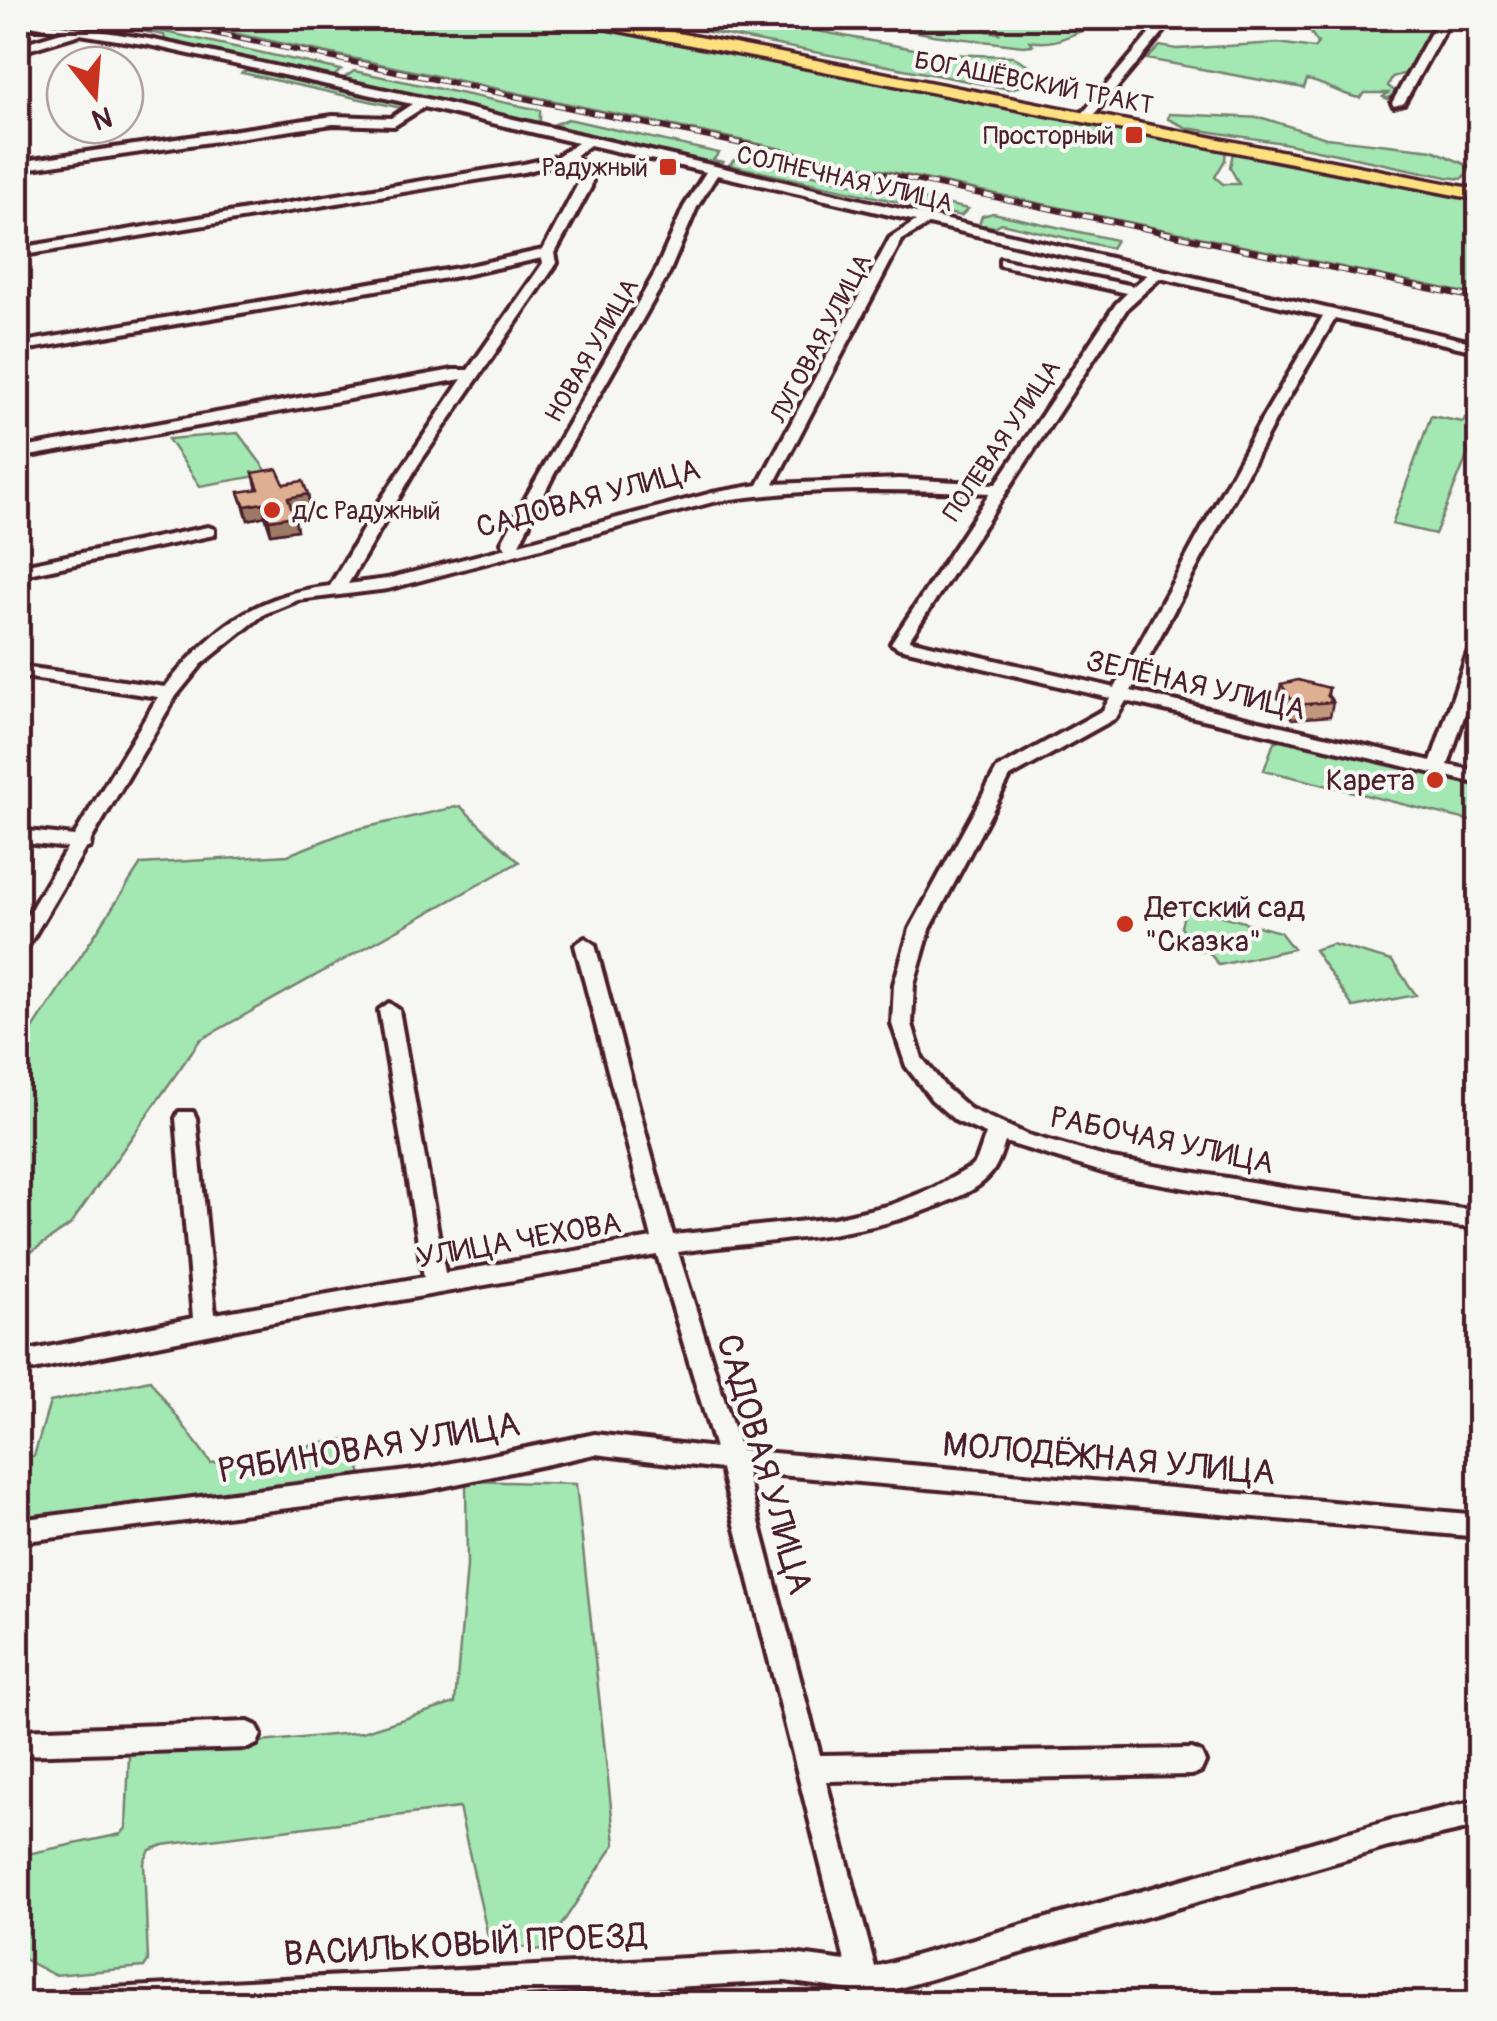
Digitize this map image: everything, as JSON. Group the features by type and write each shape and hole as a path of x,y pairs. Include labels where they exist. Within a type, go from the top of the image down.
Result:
{"main road":[{"name":"БОГАШЁВСКИЙ ТРАКТ","path":"579,18 1480,195"}],"street":[{"path":"1086,117 1168,18"},
{"path":"1398,103 1445,18"},
{"name":"СОЛНЕЧНАЯ УЛИЦА","path":"18,20 200,52 423,102 1480,348"},
{"path":"18,50 82,30"},
{"path":"18,166 333,120 394,122 423,102"},
{"path":"18,252 524,168 570,156 590,140"},
{"path":"335,592 370,525 438,420 550,263 548,253 585,187 586,180 570,156"},
{"name":"НОВАЯ УЛИЦА","path":"516,552 510,542 537,487 666,265 680,223 702,184 714,172"},
{"name":"ЛУГОВАЯ УЛИЦА","path":"764,489 898,238 927,220"},
{"path":"18,347 548,253"},
{"path":"1005,262 1136,292"},
{"name":"ПОЛЕВАЯ УЛИЦА","path":"900,643 1123,304 1156,274"},
{"name":"РАБОЧАЯ УЛИЦА","path":"1331,314 1269,419 1110,714 1003,773 920,929 904,984 902,1024 913,1061 939,1094 963,1115 998,1131 1112,1167 1294,1198 1480,1220"},
{"path":"18,453 453,374 472,376"},
{"name":"САДОВАЯ УЛИЦА","path":"18,946 169,693 196,660 258,610 295,595 388,584 712,498 764,489 900,484 998,489"},
{"path":"18,571 208,532"},
{"path":"1438,767 1480,641"},
{"name":"ЗЕЛЁНАЯ УЛИЦА","path":"900,643 1480,778"},
{"path":"18,671 169,693"},
{"path":"18,836 83,842"},
{"name":"САДОВАЯ УЛИЦА","path":"585,946 665,1245 731,1460 866,1988"},
{"path":"389,1010 436,1284"},
{"path":"186,1118 206,1325"},
{"name":"УЛИЦА ЧЕХОВА","path":"18,1363 436,1284 665,1245 784,1234 891,1214 946,1192 984,1170 998,1131"},
{"name":"РЯБИНОВАЯ УЛИЦА","path":"18,1531 423,1480 595,1444 731,1460"},
{"name":"МОЛОДЁЖНАЯ УЛИЦА","path":"731,1460 1480,1526"},
{"path":"18,1743 248,1735"},
{"path":"809,1768 1192,1762"},
{"path":"866,1988 1388,1834 1480,1813"},
{"name":"ВАСИЛЬКОВЫЙ ПРОЕЗД","path":"72,2004 767,1967 866,1988"}],"green space":[{"path":"162,18 558,18 1226,149 1225,160 1215,177 1223,184 1239,184 1230,167 1233,152 1238,151 1479,199 1479,296"},
{"path":"635,18 747,18 941,54 1012,56 1032,67 1021,86 1009,89"},
{"path":"847,18 979,18 987,31 999,33 995,25 1023,18 1070,18 1083,23 1081,31 1068,36 1050,42 1030,41 1033,45 1023,46 933,35"},
{"path":"1297,18 1437,18 1407,73 1392,77 1388,86 1396,92 1388,99 1383,97 1388,93 1365,93 1360,98 1307,80 1304,88 1147,59 1160,46 1177,49 1278,43 1314,48 1318,43 1312,29"},
{"path":"142,27 341,70 333,77 165,41 164,35 137,30"},
{"path":"248,69 407,104 401,108 242,73"},
{"path":"354,71 540,110 540,124 344,78"},
{"path":"1169,114 1263,118 1326,138 1433,150 1469,166 1469,171 1462,179 1447,177 1283,143 1187,128 1168,119"},
{"path":"568,119 719,153 713,160 723,162 719,165 550,126"},
{"path":"736,158 968,209 961,216 729,165"},
{"path":"993,213 1116,240 1111,248 1001,223 995,227 979,224 982,216"},
{"path":"1431,416 1463,422 1465,418 1478,430 1435,534 1392,524"},
{"path":"238,433 269,474 200,486 168,439"},
{"path":"1284,738 1479,784 1479,823 1264,770 1274,742"},
{"path":"460,806 519,862 200,1040 70,1225 18,1261 18,1052 141,864 288,855 349,831"},
{"path":"1186,906 1280,932 1293,949 1219,965 1207,950 1198,951 1181,927"},
{"path":"1332,944 1392,961 1416,995 1353,1007 1314,950"},
{"path":"150,1380 211,1463 353,1438 362,1476 18,1523 18,1457 34,1456 50,1402"},
{"path":"466,1481 576,1484 615,1844 544,1951 489,1941 459,1808 163,1845 150,1850 144,1862 148,1961 144,1967 54,1975 18,1956 18,1856 121,1834 126,1828 129,1755 362,1732 455,1703 467,1566"}],"building":[{"path":"277,469 284,484 303,481 308,494 288,498 294,516 269,520 263,503 245,506 239,492 259,489 253,473"},
{"path":"1298,680 1329,688 1327,695 1333,702 1295,705 1281,684"}],"railway":[{"path":"143,18 1480,299"}],"place":[{"name":"Просторный","path":"1134,135"},
{"name":"Радужный","path":"668,167"},
{"name":"д/с Радужный","path":"272,510"},
{"name":"Карета","path":"1435,780"},
{"name":"Детский сад \"Сказка\"","path":"1125,924"}]}
